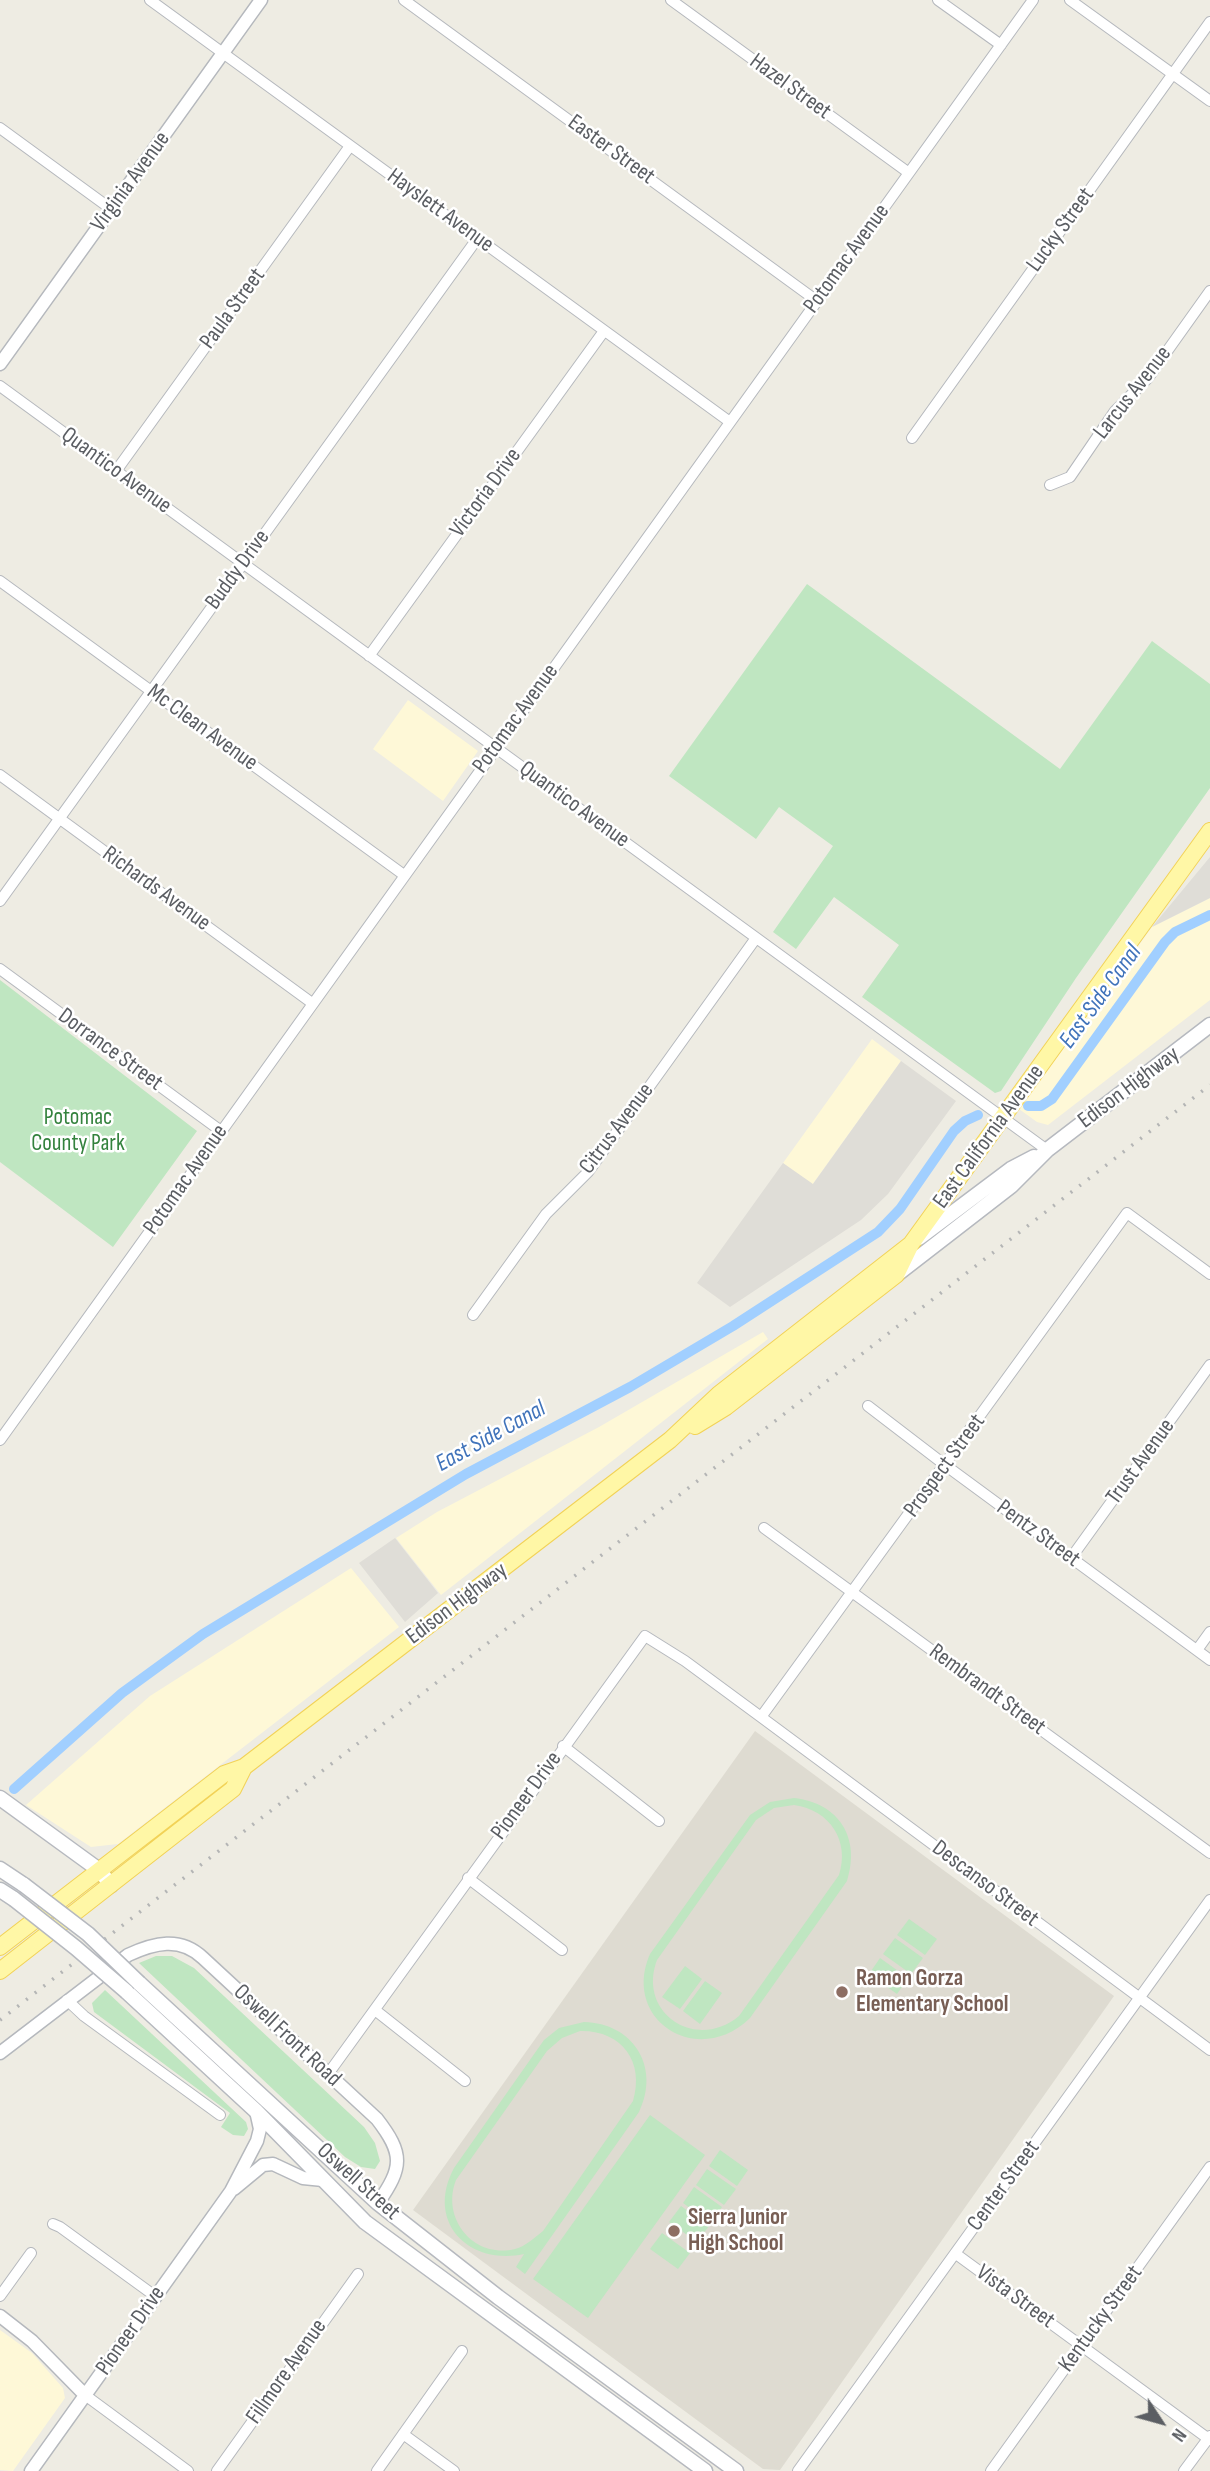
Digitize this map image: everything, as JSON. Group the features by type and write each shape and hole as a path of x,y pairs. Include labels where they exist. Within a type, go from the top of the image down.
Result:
{"main road":[{"name":"East California Avenue","path":"896,1275 911,1244 1210,831"},
{"name":"Edison Highway","path":"670,1440 726,1407 1011,1186 1047,1150 1210,1025"},
{"name":"Edison Highway","path":"0,1947 224,1774 244,1767 670,1440 719,1394 911,1244 1011,1169 1047,1150"},
{"name":"Edison Highway","path":"2,1965 111,1885 233,1789 244,1767"},
{"path":"0,1798 99,1870 111,1885"},
{"name":"Oswell Street","path":"0,1869 88,1934 378,2203 498,2297 736,2471"},
{"name":"Oswell Street","path":"0,1890 76,1948 127,1992 256,2111 365,2222 705,2471"}],"street":[{"name":"Hayslett Avenue","path":"150,0 730,422"},
{"name":"Virginia Avenue","path":"0,364 261,0"},
{"name":"Easter Street","path":"404,0 817,301"},
{"name":"Hazel Street","path":"671,0 909,173"},
{"path":"938,0 1001,45"},
{"name":"Potomac Avenue","path":"0,1440 1033,0"},
{"path":"1070,0 1210,101"},
{"name":"Lucky Street","path":"912,438 1210,22"},
{"path":"0,128 111,209"},
{"name":"Paula Street","path":"116,471 350,146"},
{"name":"Buddy Drive","path":"0,901 477,239"},
{"name":"Larcus Avenue","path":"1050,485 1070,477 1115,411 1148,378 1210,291"},
{"name":"Victoria Drive","path":"369,656 604,331"},
{"name":"Quantico Avenue","path":"0,386 1047,1150"},
{"name":"Mc Clean Avenue","path":"0,581 404,875"},
{"name":"Richards Avenue","path":"0,775 312,1003"},
{"name":"Citrus Avenue","path":"473,1315 546,1214 588,1172 756,938"},
{"name":"Dorrance Street","path":"0,970 221,1130"},
{"name":"Prospect Street","path":"761,1717 1127,1213 1210,1274"},
{"name":"Trust Avenue","path":"1071,1558 1210,1365"},
{"name":"Pentz Street","path":"868,1406 1210,1660"},
{"name":"Rembrandt Street","path":"764,1528 1210,1853"},
{"path":"1197,1650 1210,1632"},
{"name":"Pioneer Drive","path":"328,2074 645,1636 685,1661 761,1717"},
{"name":"Descanso Street","path":"761,1717 1210,2050"},
{"path":"563,1746 659,1821"},
{"path":"468,1878 562,1950"},
{"name":"Center Street","path":"798,2471 1210,1900"},
{"name":"Oswell Front Road","path":"0,2053 128,1955 165,1942 185,1946 198,1953 377,2119 392,2138 398,2157 393,2182 378,2203"},
{"path":"67,2000 84,2016 220,2115"},
{"path":"375,2010 465,2081"},
{"name":"Pioneer Drive","path":"31,2471 231,2191 257,2141 260,2129 256,2111"},
{"name":"Pioneer Drive","path":"231,2191 263,2165 273,2164 303,2178 323,2180"},
{"name":"Kentucky Street","path":"991,2471 1210,2167"},
{"path":"53,2224 155,2296"},
{"path":"0,2296 31,2253"},
{"name":"Vista Street","path":"956,2253 1209,2438"},
{"name":"Fillmore Avenue","path":"217,2471 358,2274"},
{"path":"0,2315 32,2341 85,2395 188,2471"},
{"path":"377,2471 463,2351"},
{"path":"403,2434 454,2471"},
{"path":"1184,2471 1209,2438"}],"shaded area":[{"path":"408,700 478,751 443,801 373,749"},
{"path":"1210,857 1210,898 1152,927"},
{"path":"1210,898 1210,1000 1048,1125 1037,1122 1019,1109 1152,927"},
{"path":"872,1039 901,1061 812,1185 783,1163"},
{"path":"901,1061 956,1101 888,1194 861,1220 730,1307 697,1283 783,1163 813,1184"},
{"path":"763,1332 768,1339 441,1595 396,1538 437,1512 599,1427"},
{"path":"395,1538 438,1593 405,1622 359,1563"},
{"path":"351,1568 399,1627 118,1844 91,1847 26,1805 150,1696"},
{"path":"755,1731 1114,1996 780,2470 763,2469 413,2210"},
{"path":"0,2330 32,2353 63,2388 65,2398 13,2471 0,2470"}],"green space":[{"path":"807,584 1060,769 1152,641 1210,684 1210,788 1076,978 1001,1091 995,1093 862,997 899,945 834,897 796,949 773,932 833,846 779,807 756,839 669,776"},
{"name":"Potomac County Park","path":"0,980 197,1131 113,1247 0,1162"},
{"path":"794,1798 810,1801 834,1815 843,1825 851,1851 847,1881 750,2018 730,2033 708,2039 688,2038 670,2030 655,2017 646,1999 644,1978 650,1954 750,1815 770,1802","holes":["794,1805 807,1808 827,1820 839,1839 842,1850 839,1875 739,2016 722,2026 705,2030 689,2028 674,2021 663,2011 655,1996 653,1979 657,1960 756,1820 774,1808"]},
{"path":"909,1919 937,1939 925,1955 897,1935"},
{"path":"895,1938 923,1958 911,1974 883,1954"},
{"path":"156,1956 172,1956 194,1968 364,2127 375,2143 380,2161 375,2169 361,2167 345,2157 139,1963"},
{"path":"880,1958 908,1978 897,1994 869,1974"},
{"path":"685,1966 702,1979 680,2009 662,1997"},
{"path":"705,1981 722,1993 700,2024 683,2011"},
{"path":"105,1990 246,2122 248,2129 244,2136 233,2135 221,2127 230,2113 94,2012 92,2003"},
{"path":"584,2022 601,2024 629,2039 644,2064 647,2079 645,2095 639,2112 525,2274 516,2267 524,2254 504,2256 486,2253 470,2246 458,2236 449,2222 445,2206 446,2188 454,2168 544,2040 559,2028","holes":["580,2031 595,2032 618,2042 632,2061 636,2073 633,2101 543,2231 515,2249 486,2248 474,2242 457,2221 453,2208 456,2180 547,2051 562,2038"]},
{"path":"650,2115 705,2155 588,2318 533,2279"},
{"path":"720,2150 748,2170 737,2186 709,2166"},
{"path":"707,2169 736,2189 724,2205 696,2185"},
{"path":"694,2187 722,2207 711,2223 683,2203"},
{"path":"681,2206 709,2226 697,2242 669,2222"},
{"path":"662,2233 690,2253 678,2269 650,2249"}],"waterway":[{"name":"East Side Canal","path":"1028,1106 1041,1106 1052,1099 1165,942 1175,932 1210,915"},
{"name":"East Side Canal","path":"14,1789 122,1693 203,1634 466,1474 630,1387 733,1326 878,1232 900,1209 954,1131 965,1121 978,1115"}],"railway":[{"path":"0,2020 1210,1085"}],"place":[{"name":"Ramon Gorza Elementary School","path":"842,1992"},
{"name":"Sierra Junior High School","path":"674,2231"}]}
